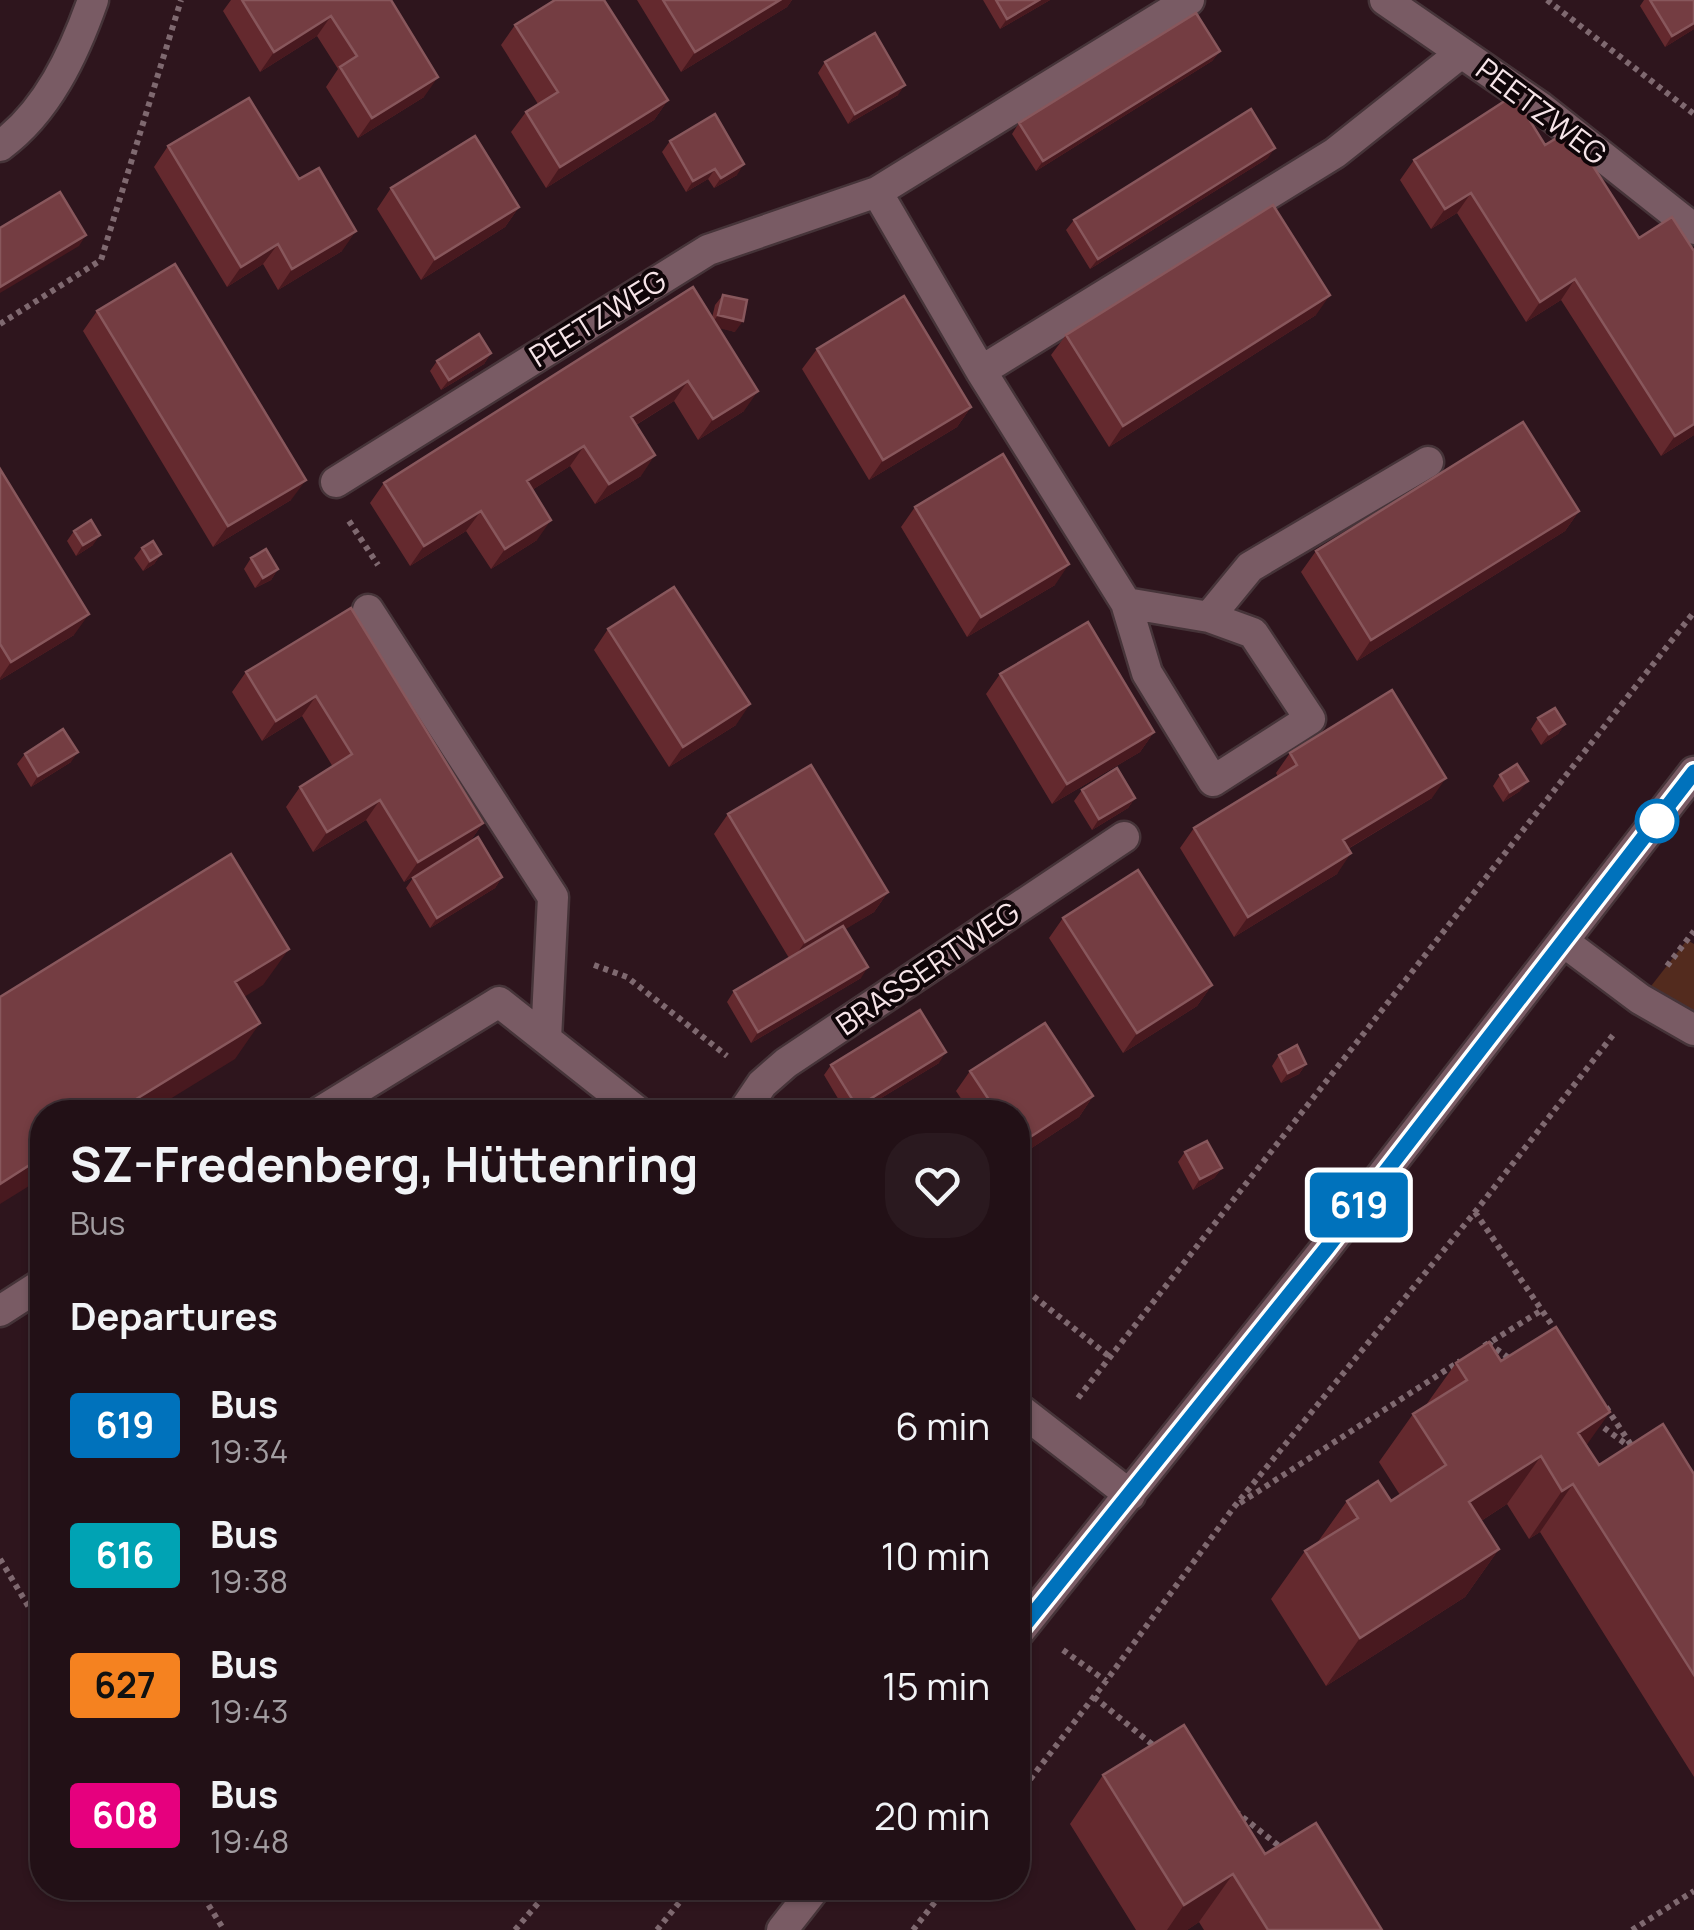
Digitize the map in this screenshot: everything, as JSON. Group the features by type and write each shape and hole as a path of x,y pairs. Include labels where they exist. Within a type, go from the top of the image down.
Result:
{"street":[{"path":"0,146 23,129 74,53 93,0"},
{"name":"PEETZWEG","path":"336,482 708,250 876,192 1189,0"},
{"name":"PEETZWEG","path":"1385,0 1540,107 1694,229"},
{"path":"981,371 1335,153 1461,53"},
{"path":"876,192 981,371 1126,604 1147,672 1213,781 1310,719 1253,633 1209,617 1126,604"},
{"path":"1209,617 1250,567 1428,462"},
{"path":"368,610 553,897 546,1039"},
{"path":"1030,1618 1694,772"},
{"name":"BRASSERTWEG","path":"751,1100 762,1084 786,1064 1124,837"},
{"path":"1564,942 1640,999 1694,1030"},
{"path":"340,1100 499,1002 623,1100"},
{"path":"0,1310 30,1291"},
{"path":"1030,1418 1130,1495"},
{"path":"782,1930 806,1900"}],"path":[{"path":"0,324 101,260 181,0"},
{"path":"1547,0 1694,114"},
{"path":"336,482 327,486 395,592 368,610"},
{"path":"1050,1434 1694,612"},
{"path":"1030,1780 1234,1506 1476,1212 1640,999 1690,942 1694,931"},
{"path":"550,951 627,977 762,1084"},
{"path":"1476,1212 1562,1341"},
{"path":"1030,1294 1110,1357"},
{"path":"1234,1506 1542,1310"},
{"path":"1488,1343 1518,1365"},
{"path":"1604,1404 1645,1467"},
{"path":"1591,1418 1635,1451"},
{"path":"0,1559 30,1609"},
{"path":"1094,1697 1170,1758"},
{"path":"1232,1808 1292,1856"},
{"path":"1632,1930 1694,1891"},
{"path":"205,1900 224,1930"},
{"path":"515,1930 540,1900"},
{"path":"657,1930 681,1900"},
{"path":"913,1930 937,1900"}],"shaded area":[{"path":"1687,940 1694,944 1694,1030 1641,999"}],"building":[{"path":"242,0 391,0 438,77 372,118 340,67 357,56 331,16 274,52"},
{"path":"555,0 604,0 668,100 560,167 526,112 558,92 515,25"},
{"path":"663,0 780,0 695,52"},
{"path":"996,0 1039,0 1007,19"},
{"path":"1650,0 1694,0 1694,23 1672,36"},
{"path":"1196,13 1220,51 1043,161 1019,123"},
{"path":"875,33 905,85 855,114 825,62"},
{"path":"1514,95 1545,145 1570,130 1639,238 1672,217 1694,251 1694,424 1675,436 1575,279 1540,302 1471,193 1445,209 1414,160"},
{"path":"249,98 299,179 319,168 356,231 292,269 278,244 241,267 168,146"},
{"path":"1251,109 1275,148 1098,259 1074,220"},
{"path":"715,114 744,164 721,178 715,169 693,181 670,141"},
{"path":"475,136 519,207 435,259 391,188"},
{"path":"60,192 86,235 0,287 0,228"},
{"path":"1273,205 1330,295 1123,426 1066,335"},
{"path":"175,264 306,480 228,526 97,311"},
{"path":"693,287 758,391 713,419 688,381 631,417 655,455 609,484 584,446 527,481 551,520 505,549 481,511 424,546 384,483"},
{"path":"723,295 747,300 743,321 718,315"},
{"path":"904,296 971,407 883,460 817,349"},
{"path":"479,334 491,353 449,380 437,361"},
{"path":"1523,422 1579,511 1371,640 1316,551"},
{"path":"1003,454 1069,564 981,617 915,507"},
{"path":"0,469 89,614 11,662 0,644"},
{"path":"91,520 100,535 83,545 74,531"},
{"path":"153,541 161,554 150,561 142,548"},
{"path":"266,549 278,569 263,578 251,558"},
{"path":"674,587 750,704 683,747 608,629"},
{"path":"351,608 483,823 418,862 380,800 327,832 300,787 352,754 316,696 276,721 246,672"},
{"path":"1088,622 1154,732 1067,784 1000,674"},
{"path":"1392,690 1446,778 1343,840 1351,853 1248,917 1194,828 1297,765 1290,753"},
{"path":"1555,708 1565,724 1549,734 1538,718"},
{"path":"63,729 78,752 38,776 25,754"},
{"path":"1517,764 1528,781 1510,792 1500,775"},
{"path":"811,765 888,892 805,942 728,814"},
{"path":"1117,768 1135,798 1099,819 1082,790"},
{"path":"478,837 502,877 437,918 413,878"},
{"path":"231,854 289,949 235,982 260,1023 135,1100 30,1100 30,1165 0,1184 0,997"},
{"path":"1138,870 1212,985 1137,1033 1063,918"},
{"path":"843,926 868,967 758,1032 734,991"},
{"path":"920,1010 946,1052 868,1100 853,1100 831,1065"},
{"path":"1045,1023 1093,1096 1030,1137 1030,1100 989,1100 970,1071"},
{"path":"1297,1045 1306,1064 1288,1073 1279,1055"},
{"path":"1207,1141 1222,1168 1200,1179 1185,1152"},
{"path":"1556,1327 1610,1412 1578,1433 1599,1465 1663,1424 1694,1474 1694,1675 1573,1484 1562,1491 1541,1456 1469,1502 1499,1549 1360,1638 1305,1551 1358,1518 1347,1501 1378,1481 1391,1501 1446,1465 1413,1414 1467,1380 1456,1363 1489,1342 1501,1361"},
{"path":"1184,1725 1265,1854 1316,1823 1382,1930 1268,1930 1233,1874 1184,1905 1103,1775"}],"bus line":[{"name":"619","path":"1030,1618 1326,1249 1694,772"}]}
